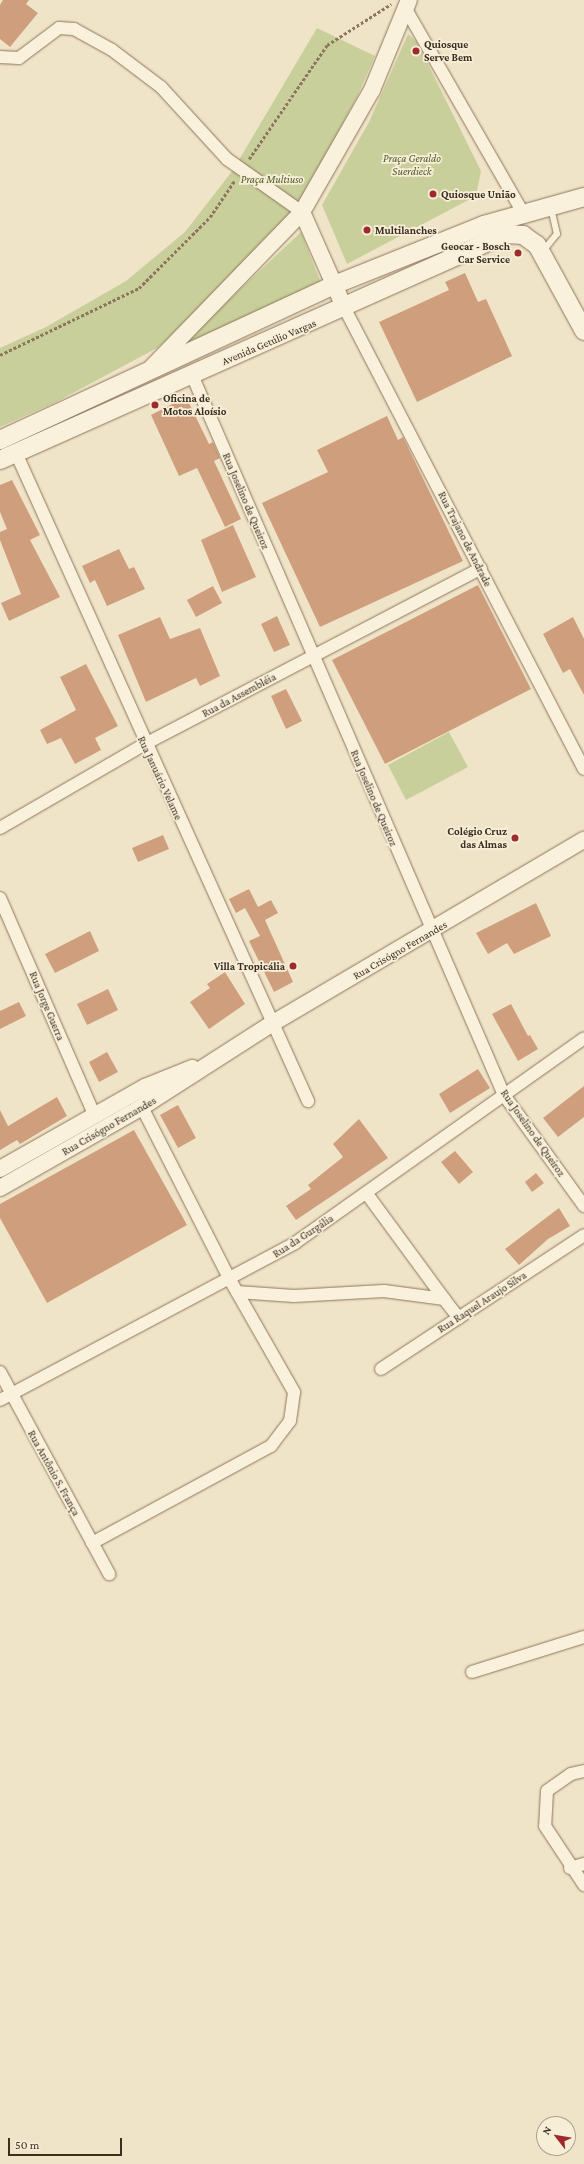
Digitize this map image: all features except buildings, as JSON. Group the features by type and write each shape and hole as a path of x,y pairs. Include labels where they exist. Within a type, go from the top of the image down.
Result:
{"main road":[{"name":"Avenida Getúlio Vargas","path":"0,440 142,377 334,285 484,225 525,216 584,197"},
{"name":"Avenida Getúlio Vargas","path":"8,457 345,309 506,234 522,236 539,249"},
{"path":"539,249 584,331"}],"street":[{"path":"142,377 302,212 349,134 404,4"},
{"path":"404,4 525,216"},
{"path":"0,57 19,58 59,28 74,29 112,50 161,87 222,154 302,212 345,309"},
{"name":"Rua Trajano de Andrade","path":"345,309 481,568 584,769"},
{"name":"Rua Joselino de Queiroz","path":"192,375 432,932 504,1095 584,1206"},
{"name":"Rua Januário Velame","path":"8,457 144,744 308,1101"},
{"name":"Rua da Assembléia","path":"0,828 144,744 481,568"},
{"name":"Rua Crisógno Fernandes","path":"0,1188 142,1107 273,1023 432,932 584,840"},
{"name":"Rua Jorge Guerra","path":"0,898 94,1114"},
{"name":"Rua da Gurgália","path":"5,1398 230,1280 295,1243 367,1194 584,1038"},
{"name":"Rua Crisógno Fernandes","path":"0,1169 94,1114 167,1076 216,1059"},
{"path":"92,1542 270,1446 290,1421 294,1392 236,1292 142,1107"},
{"path":"367,1194 459,1318"},
{"name":"Rua Raquel Araujo Silva","path":"381,1369 584,1235"},
{"path":"236,1292 294,1296 367,1289 444,1299"},
{"name":"Rua Antônio S. França","path":"0,1372 5,1398 92,1542 109,1574"},
{"path":"472,1672 584,1637"},
{"path":"584,1771 571,1774 547,1791 545,1826 570,1868 584,1885"},
{"path":"570,1868 584,1864"}],"lane":[{"path":"539,249 557,234 551,208"}],"path":[{"path":"0,356 139,288 210,217 327,45 404,4"}],"green space":[{"name":"Praça Multiuso","path":"317,28 375,56 357,97 303,200 227,288 157,348 56,402 0,427 0,348 46,327 126,281 185,232 233,170"},
{"name":"Praça Geraldo Suerdieck","path":"408,34 417,42 481,171 476,196 347,264 322,205 369,122"},
{"path":"301,232 321,283 170,355"},
{"path":"449,732 468,767 406,800 388,765"}],"place":[{"name":"Quiosque Serve Bem","path":"416,51"},
{"name":"Quiosque União","path":"433,194"},
{"name":"Multilanches","path":"367,230"},
{"name":"Geocar - Bosch Car Service","path":"518,253"},
{"name":"Oficina de Motos Aloísio","path":"155,405"},
{"name":"Colégio Cruz das Almas","path":"515,838"},
{"name":"Villa Tropicália","path":"293,966"}]}
